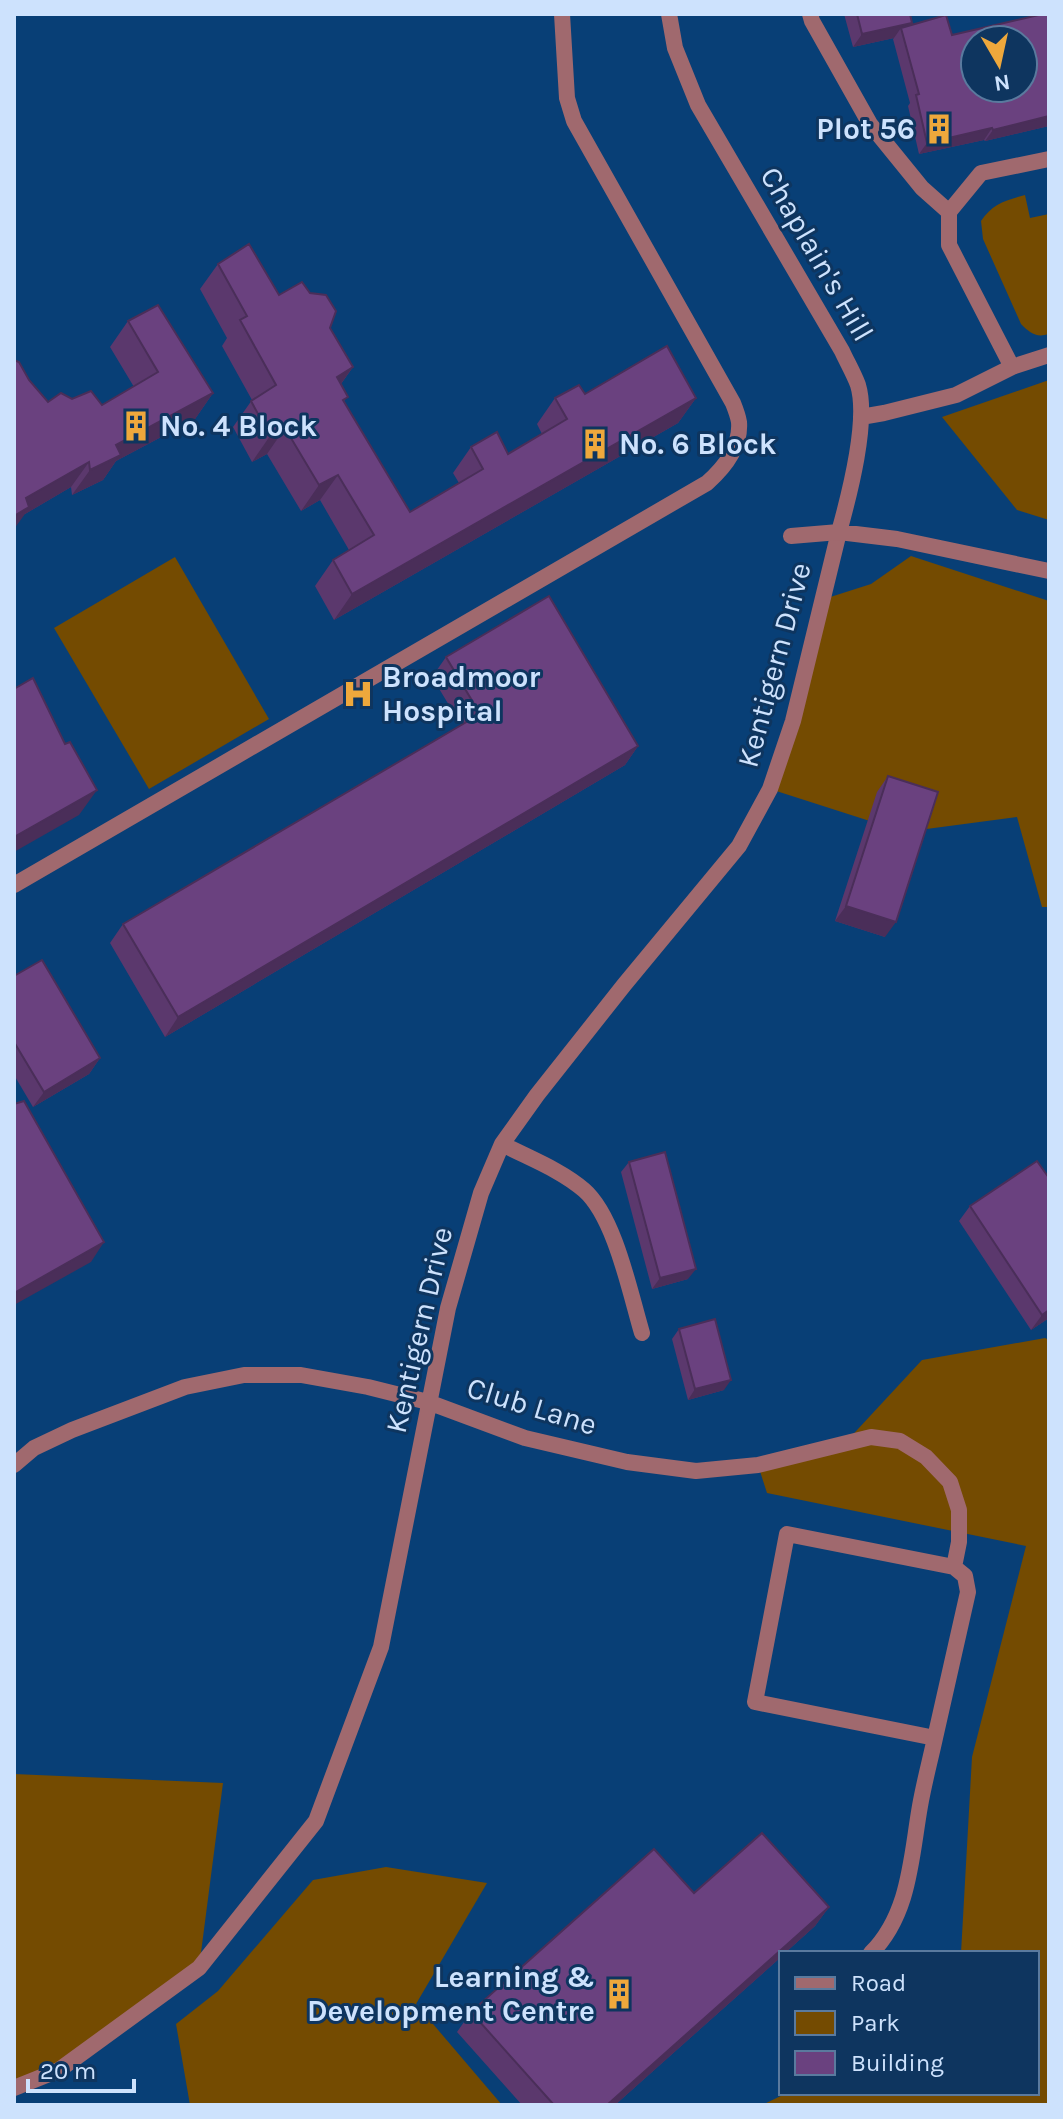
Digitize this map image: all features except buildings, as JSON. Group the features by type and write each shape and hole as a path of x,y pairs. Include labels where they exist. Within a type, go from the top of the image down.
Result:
{"street":[{"path":"14,885 707,483 724,467 736,445 739,422 733,403 574,121 567,98 562,14"},
{"name":"Chaplain's Hill","path":"669,14 675,48 698,105 842,351 858,387 861,417 851,489 839,532"},
{"path":"810,14 870,124 922,188 949,212"},
{"path":"1012,367 949,245 949,212 981,173 1049,159"},
{"path":"861,417 956,395 1012,367 1049,355"},
{"path":"791,536 839,532 897,539 1049,571"},
{"name":"Kentigern Drive","path":"14,2088 59,2070 199,1968 316,1821 381,1647 448,1308 481,1193 502,1144 537,1095 739,846 770,789 793,721 839,532"},
{"path":"502,1144 563,1175 585,1190 599,1207 610,1227 642,1333"},
{"name":"Club Lane","path":"14,1465 34,1448 72,1430 185,1387 244,1375 301,1375 428,1402 525,1438 627,1462 696,1471 758,1465 871,1437 900,1441 926,1457 950,1482 959,1510 959,1542 954,1567"},
{"path":"872,1951 894,1921 906,1890 920,1804 935,1738 968,1592 965,1576 954,1567 787,1534 755,1702 935,1738"}],"green space":[{"path":"1025,195 1030,218 1049,214 1049,334 1044,335 1034,334 1021,324 983,239 981,221 985,215 1000,204"},
{"path":"1049,380 1049,520 1017,510 942,417"},
{"path":"911,556 1049,601 1049,907 1042,907 1017,817 904,832 770,789 821,600 871,584"},
{"path":"175,557 269,719 149,789 54,628"},
{"path":"1045,1338 1049,1340 1049,2105 762,2105 783,2095 1039,2095 1039,1951 961,1951 972,1757 1026,1546 767,1493 758,1465 845,1443 922,1360"},
{"path":"14,1774 223,1783 199,1968 59,2070 14,2088"},
{"path":"386,1867 487,1883 416,2004 502,2105 190,2105 176,2024 218,1991 313,1880"}],"place":[{"name":"Plot 56","path":"939,129"},
{"name":"No. 4 Block","path":"136,426"},
{"name":"No. 6 Block","path":"595,444"},
{"name":"Broadmoor Hospital","path":"358,694"},
{"name":"Learning & Development Centre","path":"619,1994"}]}
